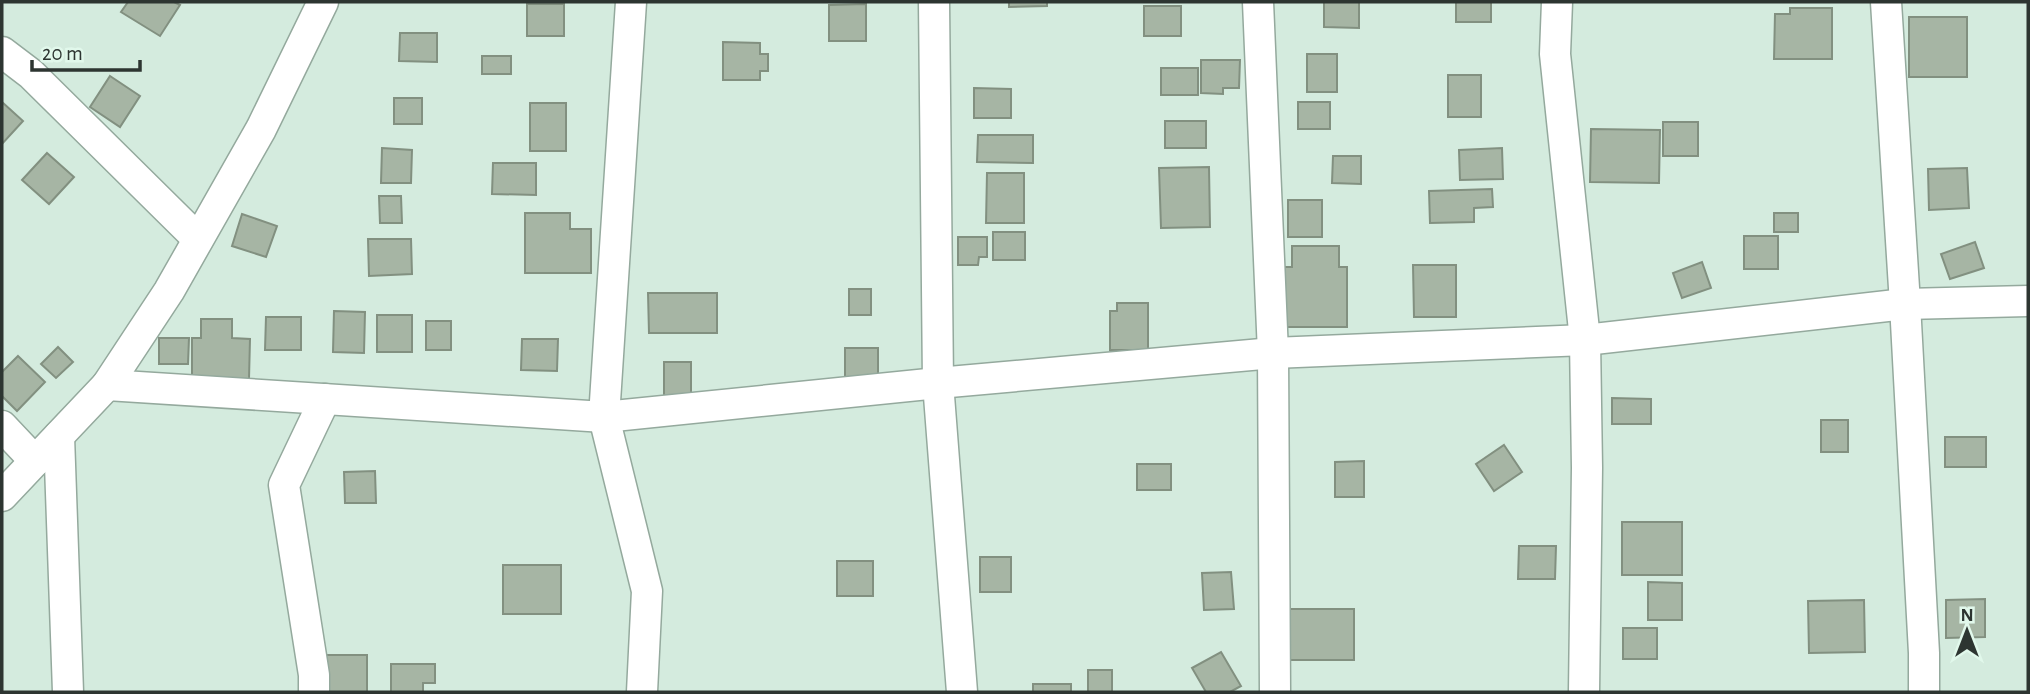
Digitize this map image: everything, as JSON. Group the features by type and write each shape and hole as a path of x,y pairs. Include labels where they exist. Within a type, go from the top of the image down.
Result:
{"street":[{"path":"2,496 107,385 169,291 261,129 323,2"},
{"path":"631,2 604,417 647,591 642,692"},
{"path":"934,2 938,383 962,692"},
{"path":"1258,2 1273,353 1275,692"},
{"path":"1557,2 1555,54 1584,340 1587,468 1584,692"},
{"path":"1886,2 1905,304 1924,692"},
{"path":"2,52 31,74 198,239"},
{"path":"107,385 604,417 1273,353 1584,340 1905,304 2028,301"},
{"path":"314,692 314,675 284,485 325,399"},
{"path":"2,426 35,461"},
{"path":"59,436 68,692"}],"building":[{"path":"128,2 174,2 180,5 160,36 121,12"},
{"path":"1009,2 1047,2 1047,6 1009,7"},
{"path":"1324,2 1359,2 1359,28 1324,27"},
{"path":"1456,2 1491,2 1491,22 1456,22"},
{"path":"527,4 564,4 564,36 527,36"},
{"path":"866,4 866,41 829,41 829,5"},
{"path":"1144,6 1181,6 1181,36 1144,36"},
{"path":"1790,8 1832,8 1832,59 1774,59 1775,14 1790,14"},
{"path":"1909,17 1967,17 1967,77 1909,77"},
{"path":"400,33 437,33 437,62 399,61"},
{"path":"723,42 760,43 760,54 768,54 768,71 760,71 760,80 723,80"},
{"path":"1307,54 1337,54 1337,92 1307,92"},
{"path":"482,56 511,56 511,74 482,74"},
{"path":"1201,60 1240,60 1239,88 1223,88 1223,94 1201,93"},
{"path":"1161,68 1198,68 1198,95 1161,95"},
{"path":"1448,75 1481,75 1481,117 1448,117"},
{"path":"110,76 140,96 120,127 90,107"},
{"path":"974,88 1011,89 1011,118 974,118"},
{"path":"394,98 422,98 422,124 394,124"},
{"path":"2,102 23,121 2,144"},
{"path":"1298,102 1330,102 1330,129 1298,129"},
{"path":"530,103 566,103 566,151 530,151"},
{"path":"1165,121 1206,121 1206,148 1165,148"},
{"path":"1663,122 1698,122 1698,156 1663,156"},
{"path":"1591,129 1660,130 1659,183 1590,182"},
{"path":"978,135 1033,135 1033,163 977,162"},
{"path":"382,148 412,150 411,183 381,183"},
{"path":"1502,148 1503,179 1460,180 1459,150"},
{"path":"47,153 74,177 49,204 22,180"},
{"path":"1333,156 1361,156 1361,184 1332,183"},
{"path":"493,163 536,163 536,195 492,194"},
{"path":"1209,167 1210,227 1161,228 1159,168"},
{"path":"1967,168 1969,208 1929,210 1928,169"},
{"path":"987,173 1024,173 1024,223 986,223"},
{"path":"1492,189 1493,207 1474,208 1474,222 1430,223 1429,191"},
{"path":"379,196 401,196 402,223 380,223"},
{"path":"1288,200 1322,200 1322,237 1288,237"},
{"path":"525,213 570,213 570,229 591,229 591,273 525,273"},
{"path":"1774,213 1798,213 1798,232 1774,232"},
{"path":"242,214 277,226 266,257 232,246"},
{"path":"993,232 1025,232 1025,260 993,260"},
{"path":"1744,236 1778,236 1778,269 1744,269"},
{"path":"958,237 987,237 987,257 979,257 978,265 958,265"},
{"path":"368,239 411,239 412,274 369,276"},
{"path":"1975,242 1984,268 1950,279 1941,254"},
{"path":"1292,246 1339,246 1339,267 1347,267 1347,327 1282,327 1282,267 1292,267"},
{"path":"1702,262 1711,288 1682,298 1673,273"},
{"path":"1413,265 1456,265 1456,317 1414,317"},
{"path":"849,289 871,289 871,315 849,315"},
{"path":"648,293 717,293 717,333 649,333"},
{"path":"1117,303 1148,303 1148,350 1110,350 1110,311 1117,311"},
{"path":"334,311 365,312 364,353 333,352"},
{"path":"377,315 412,315 412,352 377,352"},
{"path":"266,317 301,317 301,350 265,350"},
{"path":"201,319 232,319 232,338 250,339 249,379 192,378 192,338 201,338"},
{"path":"426,321 451,321 451,350 426,350"},
{"path":"159,338 189,338 188,364 159,364"},
{"path":"522,339 558,339 557,371 521,370"},
{"path":"58,347 73,362 56,378 41,364"},
{"path":"845,348 878,348 878,379 845,379"},
{"path":"18,356 45,382 17,411 2,396 2,372"},
{"path":"664,362 691,362 691,396 664,396"},
{"path":"1612,398 1651,399 1651,424 1612,424"},
{"path":"1821,420 1848,420 1848,452 1821,452"},
{"path":"1945,437 1986,437 1986,467 1945,467"},
{"path":"1504,445 1522,472 1494,491 1476,464"},
{"path":"1364,461 1364,497 1335,497 1335,462"},
{"path":"1137,464 1171,464 1171,490 1137,490"},
{"path":"375,471 376,503 345,503 344,472"},
{"path":"1622,522 1682,522 1682,575 1622,575"},
{"path":"1519,546 1556,546 1555,579 1518,579"},
{"path":"980,557 1011,557 1011,592 980,592"},
{"path":"837,561 873,561 873,596 837,596"},
{"path":"503,565 561,565 561,614 503,614"},
{"path":"1231,572 1234,609 1204,610 1202,573"},
{"path":"1648,582 1682,583 1682,620 1648,620"},
{"path":"1985,599 1985,637 1946,638 1946,600"},
{"path":"1864,600 1865,652 1809,653 1808,601"},
{"path":"1287,609 1354,609 1354,660 1287,660"},
{"path":"1623,628 1657,628 1657,659 1623,659"},
{"path":"1221,652 1241,686 1230,692 1206,692 1192,668"},
{"path":"326,655 367,655 367,692 326,692"},
{"path":"391,664 435,664 435,683 423,683 423,692 391,692"},
{"path":"1088,670 1112,670 1112,692 1088,692"},
{"path":"1033,684 1071,684 1071,692 1033,692"}]}
